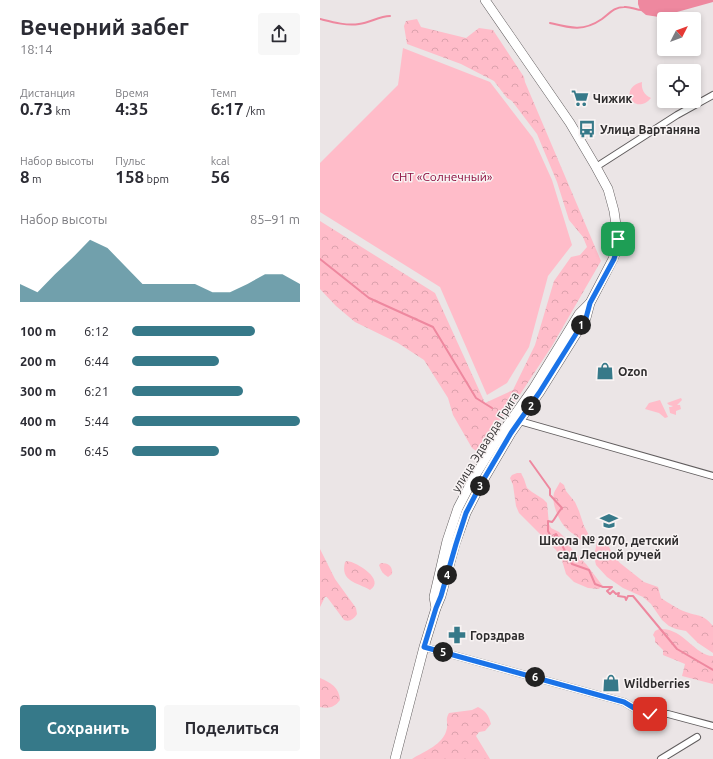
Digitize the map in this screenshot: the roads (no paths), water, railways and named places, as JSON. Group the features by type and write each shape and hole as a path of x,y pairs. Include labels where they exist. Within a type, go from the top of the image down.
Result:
{"street":[{"name":"улица Эдварда Грига","path":"395,758 424,647 436,608 434,597 447,541 458,508 473,479 515,420 539,393 586,318 590,303 614,259 617,249 618,239 614,211 608,189 570,123 485,0"},
{"path":"596,167 677,115 713,95"},
{"path":"515,420 713,476"},
{"path":"424,647 624,702 647,714 668,714 713,726"},
{"path":"661,759 697,736"}],"waterway":[{"path":"550,23 576,28 589,26 620,7 642,10"},
{"path":"320,19 354,24 390,16"},
{"path":"320,259 369,298 433,327 476,398 492,408"},
{"path":"530,461 550,489 550,495 562,508 552,522 548,521 548,531 552,539 556,534 572,564 589,570 595,584 603,587 612,587 607,591 610,594 613,591 616,594 619,593 618,596 625,597 626,600 628,596 633,596 677,649 713,670"}],"place":[{"name":"Чижик","path":"580,98"},
{"name":"Улица Вартаняна","path":"587,129"},
{"name":"Ozon","path":"605,371"},
{"name":"Школа № 2070, детский сад Лесной ручей","path":"609,521"},
{"name":"Горздрав","path":"457,635"},
{"name":"Wildberries","path":"611,683"}],"park label":[{"name":"СНТ «Солнечный»","path":"442,176"}]}
